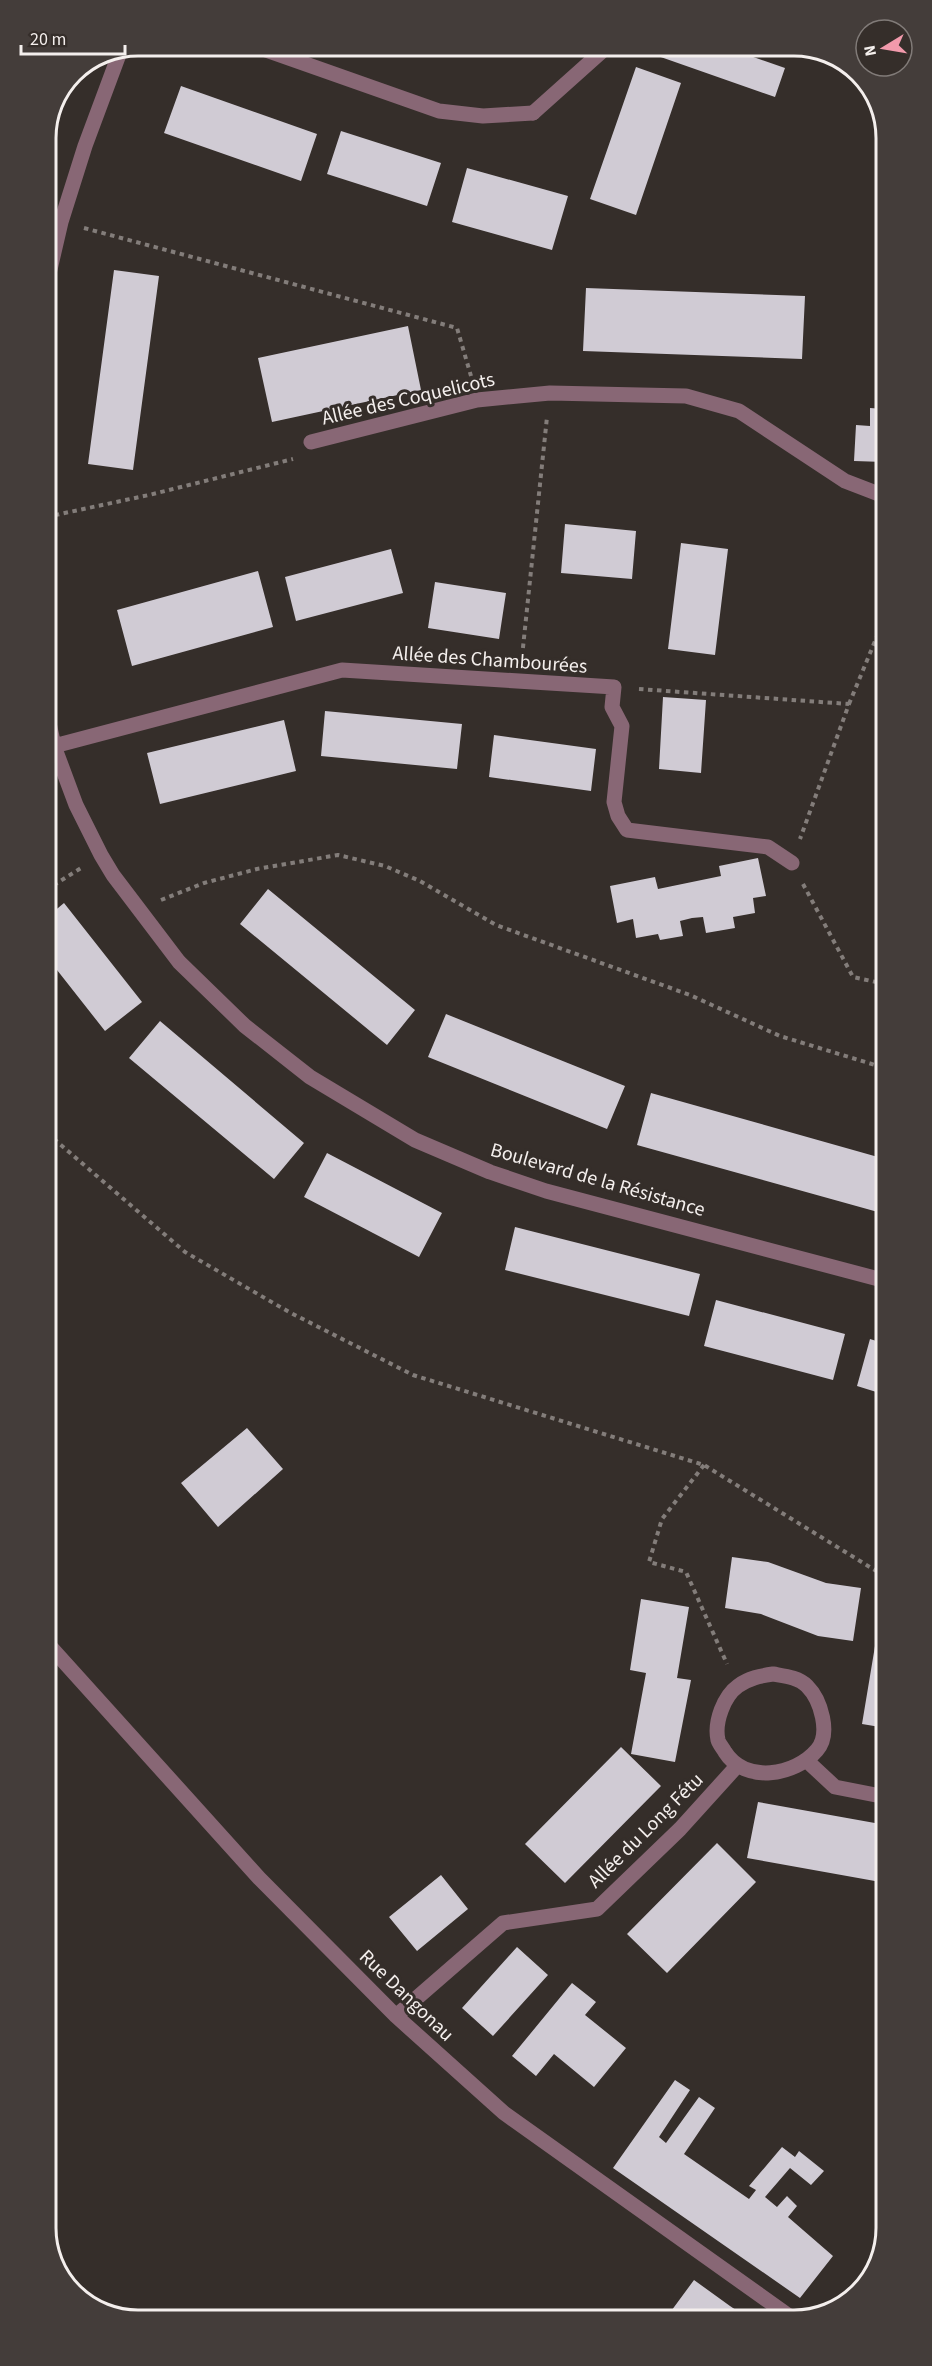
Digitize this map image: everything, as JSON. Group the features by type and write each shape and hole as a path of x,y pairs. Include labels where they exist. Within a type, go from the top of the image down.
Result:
{"street":[{"path":"283,56 440,111 483,116 534,114 597,56"},
{"path":"56,244 85,146 118,58"},
{"path":"56,221 61,222"},
{"name":"Allée des Coquelicots","path":"311,442 477,400 549,393 686,396 739,411 845,481 876,493"},
{"name":"Allée des Chambourées","path":"56,745 342,670 614,687 612,707 622,726 614,802 618,816 627,830 768,847 792,864"},
{"name":"Boulevard de la Résistance","path":"56,751 76,805 101,855 138,909 179,962 244,1026 310,1077 416,1140 490,1172 546,1191 876,1278"},
{"name":"Rue Dangonau","path":"56,1652 259,1878 396,2016 504,2113 781,2310"},
{"path":"773,1674 792,1677 807,1685 822,1714 823,1733 819,1748 807,1760 787,1770 760,1774 737,1766 729,1758 718,1740 719,1719 725,1700 736,1687 753,1677 773,1674"},
{"path":"807,1760 835,1787 876,1795"},
{"name":"Allée du Long Fétu","path":"396,2016 503,1923 597,1909 680,1829 737,1766"}],"path":[{"path":"61,222 457,328 477,400"},
{"path":"519,681 549,393"},
{"path":"56,515 149,495 310,455 311,442"},
{"path":"876,639 849,704 792,864 853,977 876,982"},
{"path":"614,687 849,704"},
{"path":"56,884 101,855"},
{"path":"138,909 204,883 257,869 338,855 384,866 420,881 496,925 690,995 780,1036 876,1065"},
{"path":"56,1141 186,1252 289,1312 413,1375 704,1465 876,1571"},
{"path":"704,1465 662,1519 649,1562 687,1572 736,1687"}],"building":[{"path":"658,56 751,56 785,68 775,97"},
{"path":"636,67 681,83 636,215 590,199"},
{"path":"181,86 317,134 301,181 164,133"},
{"path":"341,131 441,163 427,206 327,174"},
{"path":"467,168 568,196 552,250 452,222"},
{"path":"114,270 159,276 133,470 88,464"},
{"path":"586,288 805,296 802,359 583,351"},
{"path":"408,326 421,390 272,422 258,358"},
{"path":"870,408 876,408 876,462 854,461 856,425 870,426"},
{"path":"565,524 636,531 632,579 561,573"},
{"path":"681,543 728,549 715,655 668,649"},
{"path":"391,549 403,593 296,621 285,577"},
{"path":"258,571 273,627 132,666 117,610"},
{"path":"435,582 506,593 499,639 428,628"},
{"path":"663,697 706,700 701,773 659,769"},
{"path":"325,711 462,724 457,769 321,756"},
{"path":"284,720 296,771 160,804 147,753"},
{"path":"494,735 596,749 591,791 489,777"},
{"path":"758,858 766,896 753,898 755,913 733,917 735,928 706,933 703,917 692,918 680,921 683,936 660,940 658,934 636,938 633,919 617,923 610,886 655,877 658,889 721,876 719,866"},
{"path":"268,889 415,1010 387,1045 240,924"},
{"path":"64,903 142,1002 105,1031 56,969 56,910"},
{"path":"446,1014 625,1086 607,1129 428,1057"},
{"path":"160,1021 304,1143 274,1179 129,1058"},
{"path":"651,1093 876,1156 876,1211 637,1145"},
{"path":"327,1153 442,1213 419,1257 304,1197"},
{"path":"515,1227 700,1274 689,1316 505,1270"},
{"path":"716,1300 845,1334 833,1380 704,1346"},
{"path":"870,1339 876,1341 876,1392 857,1386"},
{"path":"247,1428 283,1469 218,1527 181,1483"},
{"path":"732,1557 768,1562 826,1583 861,1588 853,1641 818,1636 761,1614 725,1608"},
{"path":"641,1599 689,1607 677,1678 691,1680 675,1762 631,1754 646,1673 630,1670"},
{"path":"876,1640 876,1726 862,1724"},
{"path":"621,1747 661,1786 565,1883 525,1844"},
{"path":"758,1802 876,1823 876,1881 747,1858"},
{"path":"717,1843 756,1882 667,1973 627,1934"},
{"path":"441,1875 468,1909 417,1951 389,1917"},
{"path":"517,1947 548,1975 493,2036 462,2008"},
{"path":"572,1983 596,2002 585,2015 626,2048 594,2087 554,2054 536,2076 512,2056"},
{"path":"675,2080 690,2090 659,2137 666,2143 699,2097 715,2108 684,2154 749,2199 756,2190 749,2186 782,2147 795,2157 799,2151 824,2171 811,2185 790,2168 765,2197 777,2207 787,2196 797,2206 788,2217 833,2256 800,2298 613,2168"},
{"path":"694,2280 736,2310 672,2310"}]}
